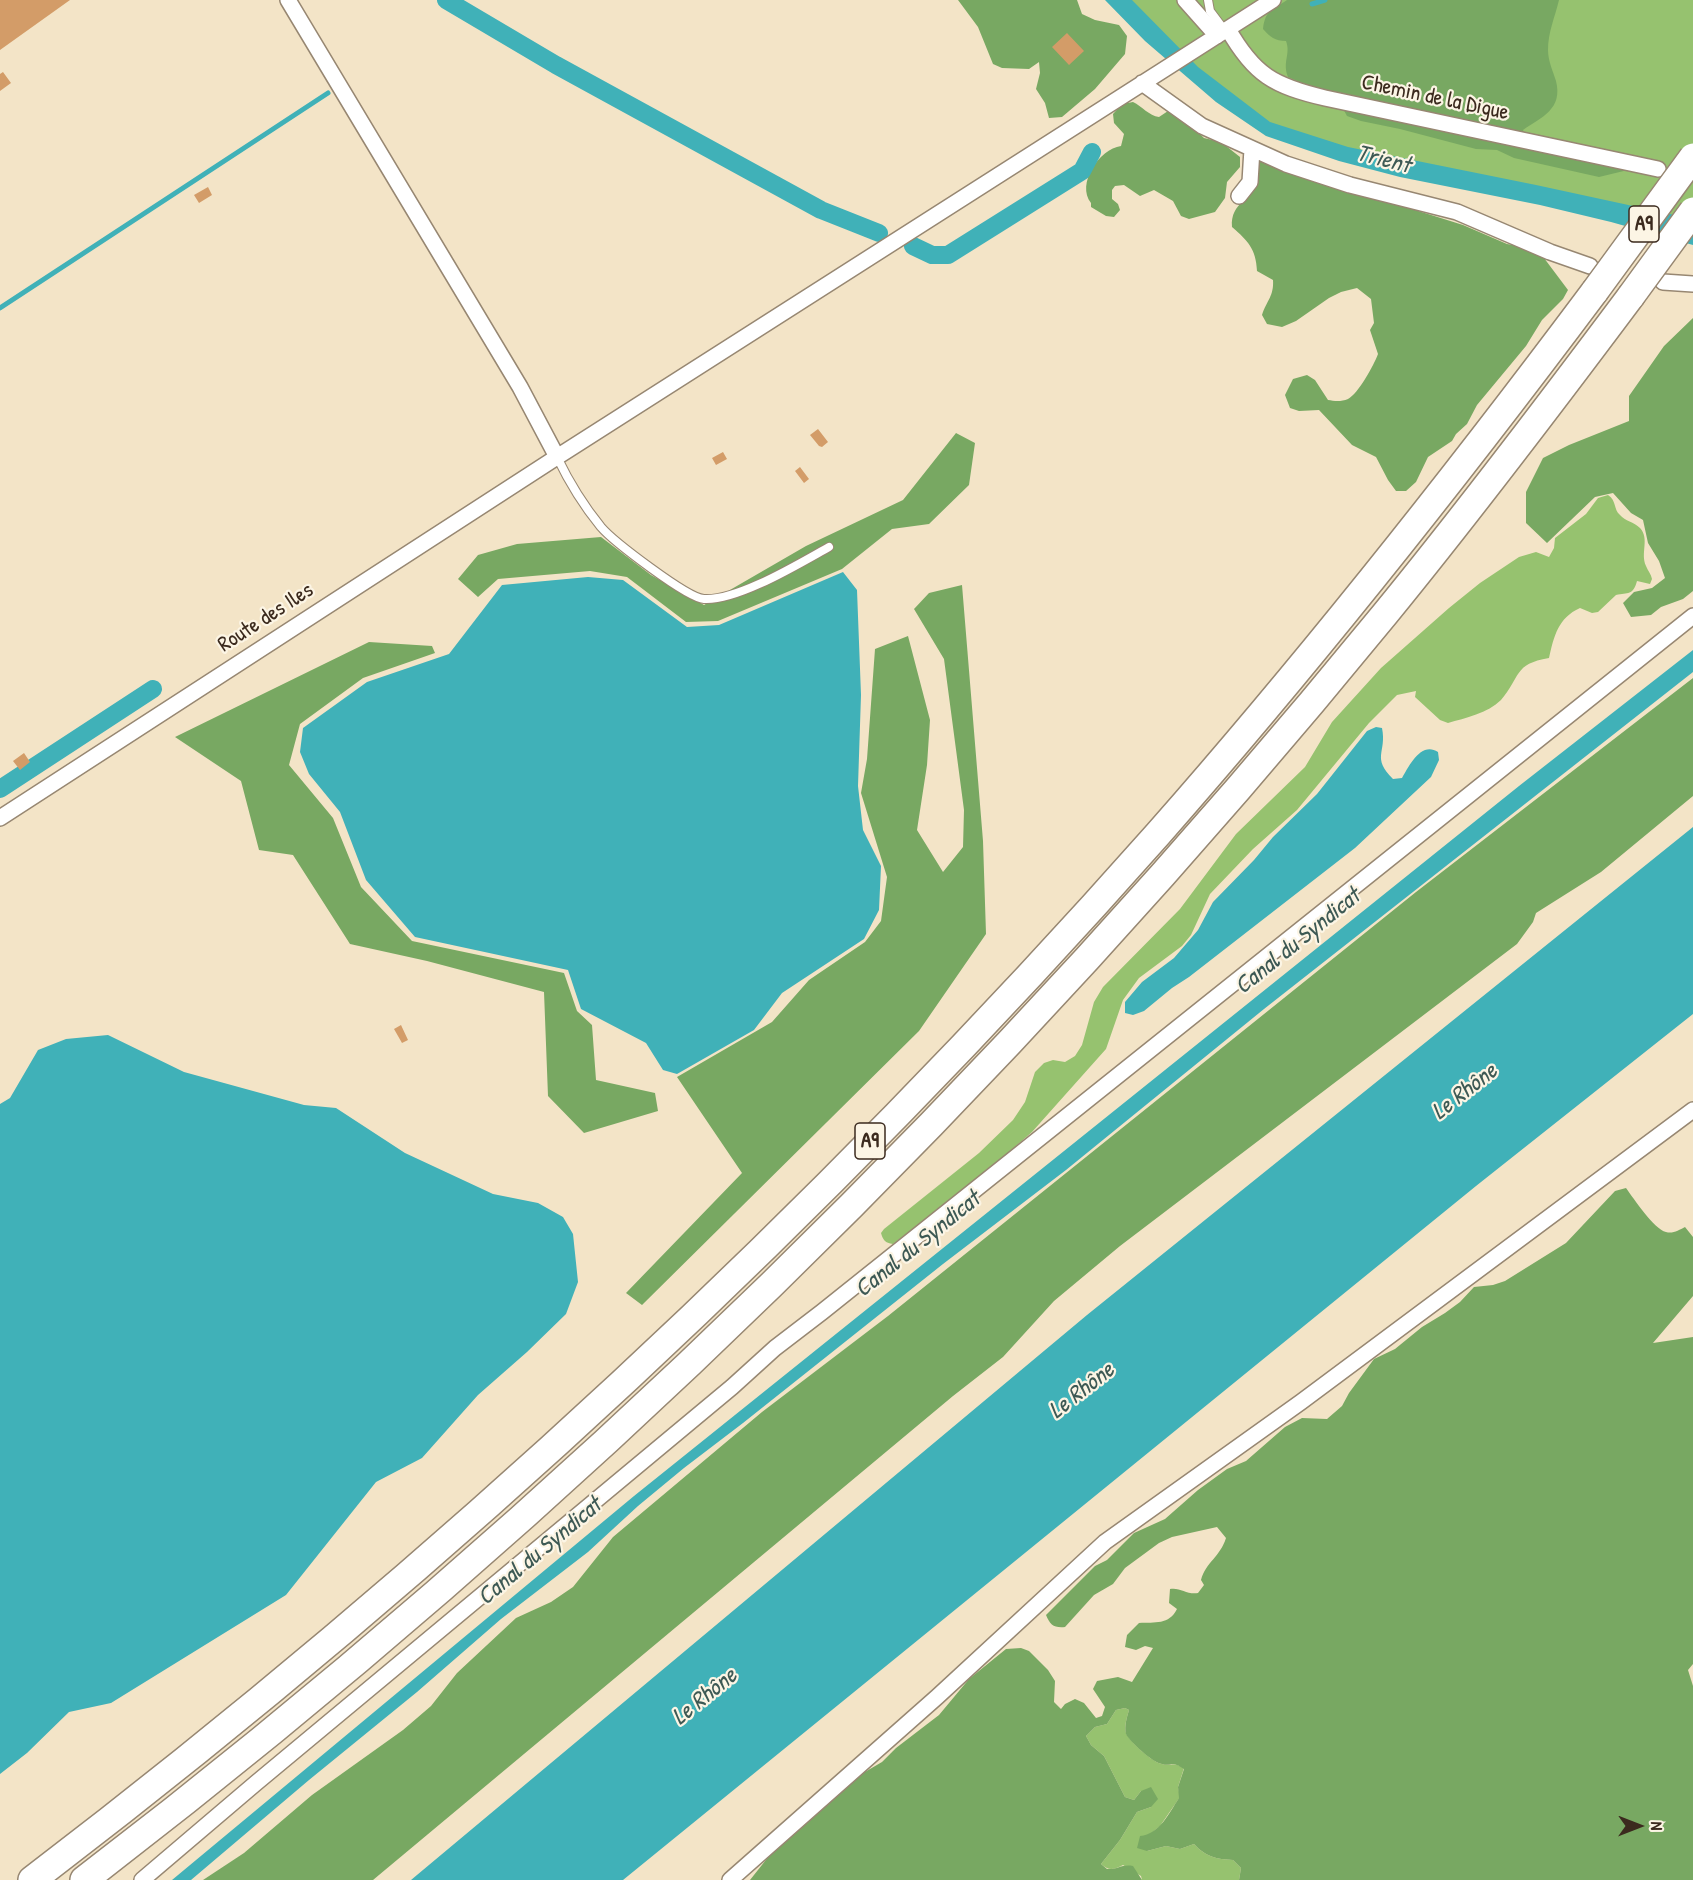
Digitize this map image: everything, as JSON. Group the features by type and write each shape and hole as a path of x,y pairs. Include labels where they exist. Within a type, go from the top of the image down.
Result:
{"highway":[{"name":"A9","path":"32,1880 119,1814 278,1685 472,1519 718,1292 889,1123 1084,916 1294,675 1428,511 1593,279 1693,157"},
{"name":"A9","path":"84,1880 255,1744 485,1549 656,1394 818,1239 903,1152 1113,930 1285,733 1433,554 1631,296 1693,211"}],"street":[{"path":"288,0 520,387 557,458"},
{"name":"Chemin de la Digue","path":"1185,0 1223,32 1258,71 1275,83 1294,90 1658,169"},
{"name":"Route des Iles","path":"0,818 1273,0"},
{"path":"1147,80 1202,126 1252,149 1318,176 1457,212 1550,252 1593,279"},
{"path":"1239,196 1250,182 1252,149"},
{"path":"1663,282 1693,284"},
{"path":"142,1880 265,1775 732,1388 775,1348 1693,616"},
{"path":"730,1880 937,1696 1105,1542 1301,1402 1693,1110"}],"lane":[{"path":"1208,0 1210,11 1223,32"},
{"path":"557,458 572,488 602,529 668,581 702,599 728,596 777,575 829,547"}],"green space":[{"path":"958,0 1077,0 1082,14 1095,20 1119,25 1127,36 1125,54 1095,89 1062,117 1049,118 1045,103 1036,89 1040,73 1039,62 1029,69 1002,68 993,64 978,27"},
{"path":"1121,0 1693,0 1693,232 1373,160 1266,123 1190,71"},
{"path":"1287,0 1559,0 1548,43 1550,62 1556,81 1556,99 1554,105 1544,116 1523,130 1531,148 1632,169 1599,177 1514,158 1497,150 1476,149 1347,116 1340,103 1330,95 1288,77 1286,41 1273,38 1263,29 1268,14"},
{"path":"1133,102 1159,117 1168,111 1186,111 1193,118 1199,133 1204,138 1221,142 1240,157 1240,167 1227,182 1225,198 1215,212 1189,219 1181,216 1173,201 1154,190 1140,196 1124,185 1115,186 1112,190 1112,199 1118,204 1120,210 1114,217 1106,216 1091,207 1086,186 1092,168 1105,154 1121,146 1124,134 1114,123 1113,114 1122,104"},
{"path":"1259,161 1463,225 1507,244 1541,254 1568,290 1563,299 1542,320 1526,346 1477,405 1467,424 1452,441 1428,457 1416,482 1406,491 1396,491 1376,457 1352,445 1319,410 1299,411 1290,408 1285,395 1293,379 1307,375 1315,380 1328,400 1345,400 1352,396 1361,385 1378,354 1370,330 1374,323 1371,299 1357,288 1329,298 1296,321 1282,327 1267,324 1262,315 1271,294 1273,280 1257,271 1255,257 1250,246 1232,227 1234,212 1255,187 1256,167"},
{"path":"1693,318 1693,591 1683,599 1661,607 1651,615 1631,617 1623,603 1634,592 1652,588 1665,578 1659,561 1648,543 1643,520 1631,513 1613,493 1595,497 1547,543 1526,523 1526,492 1543,458 1629,421 1629,396 1664,346"},
{"path":"956,433 975,443 969,485 929,524 892,529 842,569 718,621 686,622 627,577 590,571 498,579 478,597 458,579 478,555 517,544 601,537 651,575 704,605 806,546 903,500"},
{"path":"1608,495 1620,515 1638,526 1643,532 1644,561 1652,579 1650,584 1637,581 1632,591 1616,595 1598,612 1592,613 1580,608 1573,612 1558,628 1549,658 1523,668 1501,700 1483,712 1448,723 1440,720 1415,697 1416,691 1397,695 1369,723 1297,810 1253,849 1210,894 1191,935 1182,946 1139,978 1123,1000 1106,1049 1032,1132 978,1179 893,1244 885,1241 881,1233 884,1229 979,1153 1013,1120 1025,1102 1035,1072 1044,1063 1053,1060 1065,1062 1075,1056 1082,1045 1094,1002 1103,987 1180,909 1236,834 1305,767 1332,722 1381,668 1480,583 1519,557 1536,552 1549,557 1554,548 1555,538 1586,514 1598,498"},
{"path":"962,585 983,841 986,934 919,1031 642,1305 626,1293 742,1173 677,1077 772,1022 809,980 865,942 881,921 887,877 861,793 867,759 875,649 908,636 930,720 927,765 917,830 943,872 963,847 964,810 944,659 914,609 929,593"},
{"path":"369,642 432,646 435,653 363,678 300,724 289,765 333,818 361,887 412,941 564,973 577,1011 592,1025 596,1080 655,1093 658,1111 584,1133 548,1096 544,992 427,961 350,944 293,855 259,850 241,781 175,737"},
{"path":"1693,678 1693,796 1601,872 1536,913 1533,922 1517,944 1120,1246 1054,1301 1003,1357 953,1396 373,1880 203,1880 244,1853 312,1795 403,1730 431,1706 457,1673 516,1618 551,1602 573,1587 613,1537 762,1412 888,1316 1416,892"},
{"path":"1626,1188 1644,1213 1661,1230 1671,1232 1685,1227 1693,1237 1693,1296 1653,1343 1693,1337 1693,1664 1688,1670 1693,1686 1693,1880 1239,1880 1241,1868 1233,1860 1212,1856 1194,1844 1180,1849 1166,1846 1147,1851 1137,1848 1140,1836 1158,1827 1179,1798 1178,1787 1184,1769 1174,1764 1158,1763 1132,1742 1126,1734 1129,1710 1125,1708 1116,1710 1107,1724 1095,1727 1086,1736 1091,1745 1104,1756 1125,1797 1134,1800 1141,1791 1151,1787 1158,1799 1151,1807 1137,1812 1120,1840 1101,1864 1107,1869 1133,1866 1142,1880 750,1880 777,1846 846,1783 882,1762 896,1748 939,1715 969,1679 1006,1649 1021,1648 1029,1651 1048,1670 1055,1681 1054,1702 1061,1709 1075,1699 1084,1703 1096,1718 1102,1716 1105,1707 1093,1689 1097,1681 1118,1677 1132,1682 1153,1648 1145,1646 1136,1650 1125,1647 1127,1635 1139,1623 1161,1622 1174,1614 1177,1609 1169,1603 1170,1589 1198,1593 1204,1585 1201,1580 1203,1574 1226,1538 1217,1527 1172,1537 1159,1543 1125,1568 1113,1584 1094,1595 1065,1627 1053,1625 1046,1615 1095,1566 1107,1560 1134,1533 1165,1519 1198,1490 1227,1469 1246,1461 1285,1427 1302,1418 1327,1419 1342,1406 1374,1359 1395,1349 1422,1327 1445,1313 1460,1302 1474,1287 1505,1281 1566,1243 1615,1191"},
{"path":"1125,1708 1129,1710 1126,1733 1136,1746 1158,1763 1184,1768 1178,1787 1180,1797 1160,1826 1149,1835 1147,1851 1166,1846 1180,1849 1194,1844 1212,1856 1233,1860 1241,1868 1239,1880 1142,1880 1141,1876 1123,1865 1111,1869 1101,1864 1120,1840 1137,1812 1151,1807 1141,1791 1134,1800 1125,1797 1104,1756 1091,1745 1086,1736 1095,1727 1107,1724 1116,1710"}],"water":[{"name":"Trient","path":"1105,0 1132,0 1198,67 1270,122 1348,147 1693,219 1693,245 1540,205 1400,177 1339,161 1266,136 1216,102 1145,41"},
{"path":"843,572 857,590 861,695 858,786 863,830 881,866 879,910 864,939 782,993 754,1030 677,1074 663,1070 646,1043 581,1009 568,970 415,937 366,880 340,812 309,774 300,752 303,728 367,682 449,654 502,585 588,577 623,580 687,627 719,625"},
{"name":"Canal du Syndicat","path":"1693,650 1693,672 1264,1009 1066,1170 684,1468 588,1552 501,1619 191,1880 172,1880 634,1496 1519,786"},
{"path":"1376,727 1382,728 1381,760 1386,772 1393,779 1402,778 1416,756 1432,749 1438,752 1439,760 1431,777 1355,848 1189,977 1144,1011 1133,1015 1125,1013 1125,1002 1142,982 1174,958 1198,930 1213,902 1273,837 1317,794 1367,731"},
{"name":"Le Rhône","path":"1693,827 1693,1014 1476,1186 623,1880 411,1880 1087,1315"},
{"path":"108,1035 184,1072 304,1105 336,1108 405,1153 493,1194 538,1203 563,1217 573,1234 578,1282 566,1314 478,1395 422,1458 376,1482 286,1595 111,1703 69,1712 27,1753 0,1774 0,1104 10,1098 38,1050 66,1039"}],"building":[{"path":"0,0 70,0 0,50"},
{"path":"1067,33 1084,51 1069,65 1052,47"},
{"path":"3,72 11,83 0,91 0,74"},
{"path":"208,187 212,195 199,203 194,195"},
{"path":"818,429 828,442 822,447 810,435"},
{"path":"723,452 727,459 716,465 712,458"},
{"path":"800,467 809,479 804,483 795,471"},
{"path":"24,753 30,762 20,770 13,761"},
{"path":"401,1025 408,1040 402,1043 394,1029"}],"waterway":[{"path":"446,0 556,65 821,210 879,233"},
{"path":"1312,4 1325,0"},
{"path":"0,308 328,93"},
{"path":"913,246 932,255 948,255 1082,171 1092,152"},
{"path":"0,789 153,689"}]}
